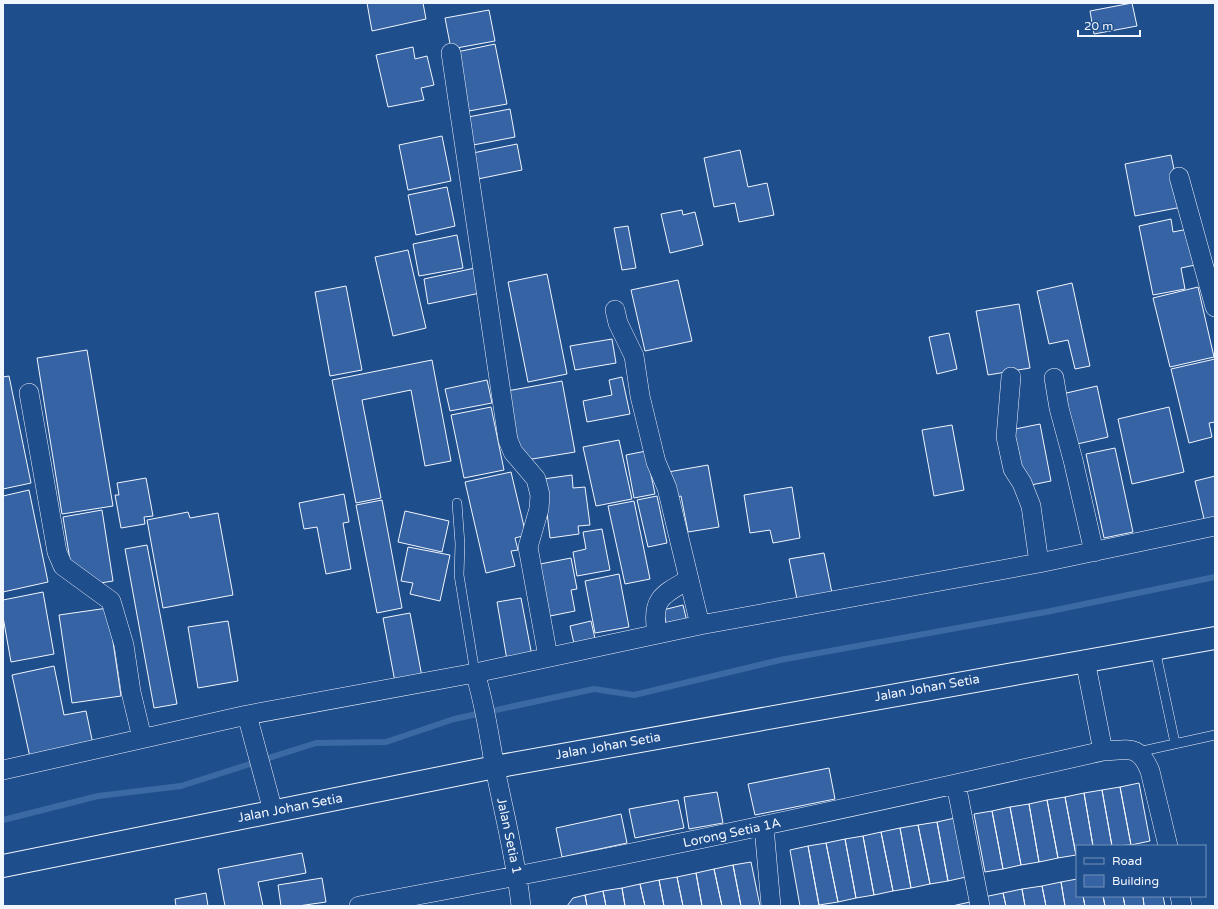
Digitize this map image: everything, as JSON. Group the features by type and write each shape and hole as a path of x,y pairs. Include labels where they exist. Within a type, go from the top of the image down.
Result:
{"main road":[{"name":"Jalan Johan Setia","path":"3,866 495,767 1085,660 1215,638"}],"street":[{"path":"450,53 508,440 513,452 536,479 540,495 539,509 528,547 548,657"},
{"path":"1179,176 1215,307"},
{"path":"615,310 618,323 634,356 640,396 656,462 667,488 700,625"},
{"path":"1011,378 1006,437 1013,469 1022,483 1031,506 1039,563"},
{"path":"1054,378 1059,408 1073,460 1094,552"},
{"path":"29,393 57,552 63,566 111,600 124,645 131,692 142,738"},
{"path":"3,770 142,738 249,721 477,678 548,657 657,633 1039,563 1215,526"},
{"path":"657,633 654,618 658,602 670,590 688,580"},
{"path":"1085,660 1103,751"},
{"name":"Jalan Setia 1","path":"477,678 491,738 495,767 518,877 521,906"},
{"path":"249,721 273,811"},
{"name":"Lorong Setia 1A","path":"360,906 518,877 764,827 1103,751 1128,750 1138,752"},
{"path":"1138,752 1145,760 1150,771 1168,845"},
{"path":"956,784 980,906"},
{"path":"764,827 772,906"}],"lane":[{"path":"457,503 460,544 459,575 477,678"},
{"path":"1155,648 1175,743"},
{"path":"1138,752 1215,735"}],"building":[{"path":"367,3 423,3 426,19 372,31"},
{"path":"1132,3 1137,26 1094,34 1090,11"},
{"path":"489,10 495,41 451,49 445,18"},
{"path":"495,44 507,104 469,111 457,52"},
{"path":"413,47 415,59 427,56 434,85 421,88 424,100 388,107 376,55"},
{"path":"510,109 515,137 468,146 463,118"},
{"path":"442,136 451,181 408,190 399,145"},
{"path":"517,144 522,170 473,180 468,154"},
{"path":"740,150 748,187 767,183 774,215 739,222 735,203 714,207 704,158"},
{"path":"1171,155 1182,207 1135,216 1125,164"},
{"path":"447,187 455,226 416,235 408,195"},
{"path":"682,210 683,215 695,212 703,245 670,253 661,214"},
{"path":"1171,219 1173,232 1188,229 1195,265 1181,268 1185,289 1153,295 1139,226"},
{"path":"628,226 636,268 622,270 614,228"},
{"path":"457,235 463,268 419,276 413,244"},
{"path":"408,250 426,328 393,336 375,257"},
{"path":"475,268 480,293 428,304 424,279"},
{"path":"547,274 567,374 528,382 508,282"},
{"path":"678,280 692,341 645,351 631,290"},
{"path":"1072,283 1090,366 1075,369 1068,340 1049,344 1037,291"},
{"path":"346,286 362,370 330,376 315,292"},
{"path":"1198,287 1214,357 1170,367 1153,298"},
{"path":"1019,304 1030,368 988,375 976,311"},
{"path":"949,333 957,369 937,374 929,337"},
{"path":"612,339 616,363 575,370 570,346"},
{"path":"87,350 113,506 62,514 37,358"},
{"path":"1215,359 1215,422 1209,423 1212,437 1189,443 1171,369"},
{"path":"432,360 451,461 425,466 411,390 362,400 381,498 356,503 332,380"},
{"path":"9,376 31,483 3,489 3,377"},
{"path":"622,377 630,414 587,422 583,401 612,395 609,380"},
{"path":"487,380 492,403 450,411 445,389"},
{"path":"562,381 575,452 520,461 507,391"},
{"path":"1097,386 1108,437 1073,445 1062,394"},
{"path":"491,407 504,470 464,478 451,415"},
{"path":"1169,407 1184,472 1132,484 1118,419"},
{"path":"1040,424 1051,481 1021,487 1010,430"},
{"path":"952,425 964,490 934,496 922,430"},
{"path":"619,440 632,499 596,506 583,447"},
{"path":"1115,448 1133,532 1104,538 1086,454"},
{"path":"646,451 655,494 634,498 626,455"},
{"path":"708,465 719,527 688,532 681,496 673,498 668,472"},
{"path":"511,472 526,535 515,538 518,550 511,551 515,566 486,573 465,482"},
{"path":"572,475 573,488 585,487 590,525 578,526 579,534 550,538 543,479"},
{"path":"1215,476 1215,521 1205,523 1195,481"},
{"path":"146,478 153,516 144,517 145,524 121,528 115,495 119,495 117,483"},
{"path":"792,487 800,538 773,543 770,530 750,533 744,495"},
{"path":"29,490 48,582 3,592 3,496"},
{"path":"344,494 349,522 343,523 351,569 326,574 317,527 304,529 299,503"},
{"path":"657,496 667,543 648,547 637,500"},
{"path":"382,500 402,608 377,613 356,505"},
{"path":"634,501 650,579 625,584 608,506"},
{"path":"102,510 113,581 88,585 85,570 72,572 63,517"},
{"path":"405,511 449,521 442,552 398,542"},
{"path":"188,512 190,518 218,513 233,595 163,608 147,520"},
{"path":"602,529 610,570 577,576 573,552 586,549 583,532"},
{"path":"147,545 177,704 154,708 125,549"},
{"path":"408,547 450,555 440,601 410,594 413,583 401,581"},
{"path":"824,553 832,593 797,599 789,559"},
{"path":"571,558 577,589 571,590 575,611 545,617 535,565"},
{"path":"619,574 629,627 595,633 585,581"},
{"path":"43,592 54,654 11,662 3,617 3,600"},
{"path":"521,598 532,656 507,660 497,602"},
{"path":"683,605 687,622 667,627 663,610"},
{"path":"108,608 121,696 72,703 59,615"},
{"path":"410,613 422,677 395,682 383,618"},
{"path":"228,621 238,681 198,688 188,627"},
{"path":"591,621 596,643 575,648 570,626"},
{"path":"54,666 64,715 86,711 94,749 31,762 12,675"},
{"path":"829,768 835,799 755,815 748,784"},
{"path":"1139,783 1150,841 1131,845 1120,787"},
{"path":"1120,787 1131,845 1112,845 1102,790"},
{"path":"1102,790 1112,845 1093,845 1084,793"},
{"path":"717,792 723,823 689,829 684,797"},
{"path":"1084,793 1093,845 1076,845 1076,855 1065,797"},
{"path":"1065,797 1076,855 1058,858 1047,800"},
{"path":"678,800 684,828 635,838 629,809"},
{"path":"1047,800 1058,858 1039,862 1029,804"},
{"path":"1029,804 1039,862 1021,865 1010,807"},
{"path":"1010,807 1021,865 1003,869 992,811"},
{"path":"992,811 1003,869 985,872 974,814"},
{"path":"621,814 627,843 562,857 556,828"},
{"path":"955,818 966,877 948,881 937,822"},
{"path":"937,822 948,881 930,884 918,825"},
{"path":"918,825 930,884 911,888 900,828"},
{"path":"900,828 911,888 893,891 881,832"},
{"path":"881,832 893,891 874,895 863,836"},
{"path":"863,836 874,895 856,898 845,839"},
{"path":"845,839 856,898 838,902 826,843"},
{"path":"826,843 838,902 819,905 808,846"},
{"path":"808,846 819,905 800,906 790,850"},
{"path":"302,853 306,873 258,882 263,906 225,906 218,869"},
{"path":"751,862 760,906 741,906 733,865"},
{"path":"733,865 741,906 722,906 714,869"},
{"path":"714,869 722,906 702,906 696,873"},
{"path":"696,873 702,906 683,906 677,877"},
{"path":"677,877 683,906 664,906 659,880"},
{"path":"322,878 326,902 298,906 281,906 278,885"},
{"path":"1076,879 1076,897 1083,897 1085,906 1065,906 1061,882"},
{"path":"659,880 664,906 645,906 640,884"},
{"path":"1061,882 1065,906 1046,906 1042,886"},
{"path":"640,884 645,906 625,906 622,888"},
{"path":"1042,886 1046,906 1025,906 1022,889"},
{"path":"622,888 625,906 606,906 603,891"},
{"path":"1022,889 1025,906 1006,906 1003,893"},
{"path":"603,891 606,906 587,906 585,895"},
{"path":"206,893 208,906 176,906 175,899"},
{"path":"1003,893 1006,906 986,906 984,897"},
{"path":"585,895 587,906 567,906 573,898"},
{"path":"1083,897 1103,897 1105,906 1085,906"},
{"path":"1103,897 1123,897 1125,906 1105,906"},
{"path":"1123,897 1143,897 1144,906 1125,906"},
{"path":"1143,897 1163,897 1165,906 1144,906"},
{"path":"970,902 971,906 952,906"}],"waterway":[{"path":"3,820 98,796 181,786 316,743 386,742 454,719 594,689 634,695 780,660 1046,612 1215,577"}]}
